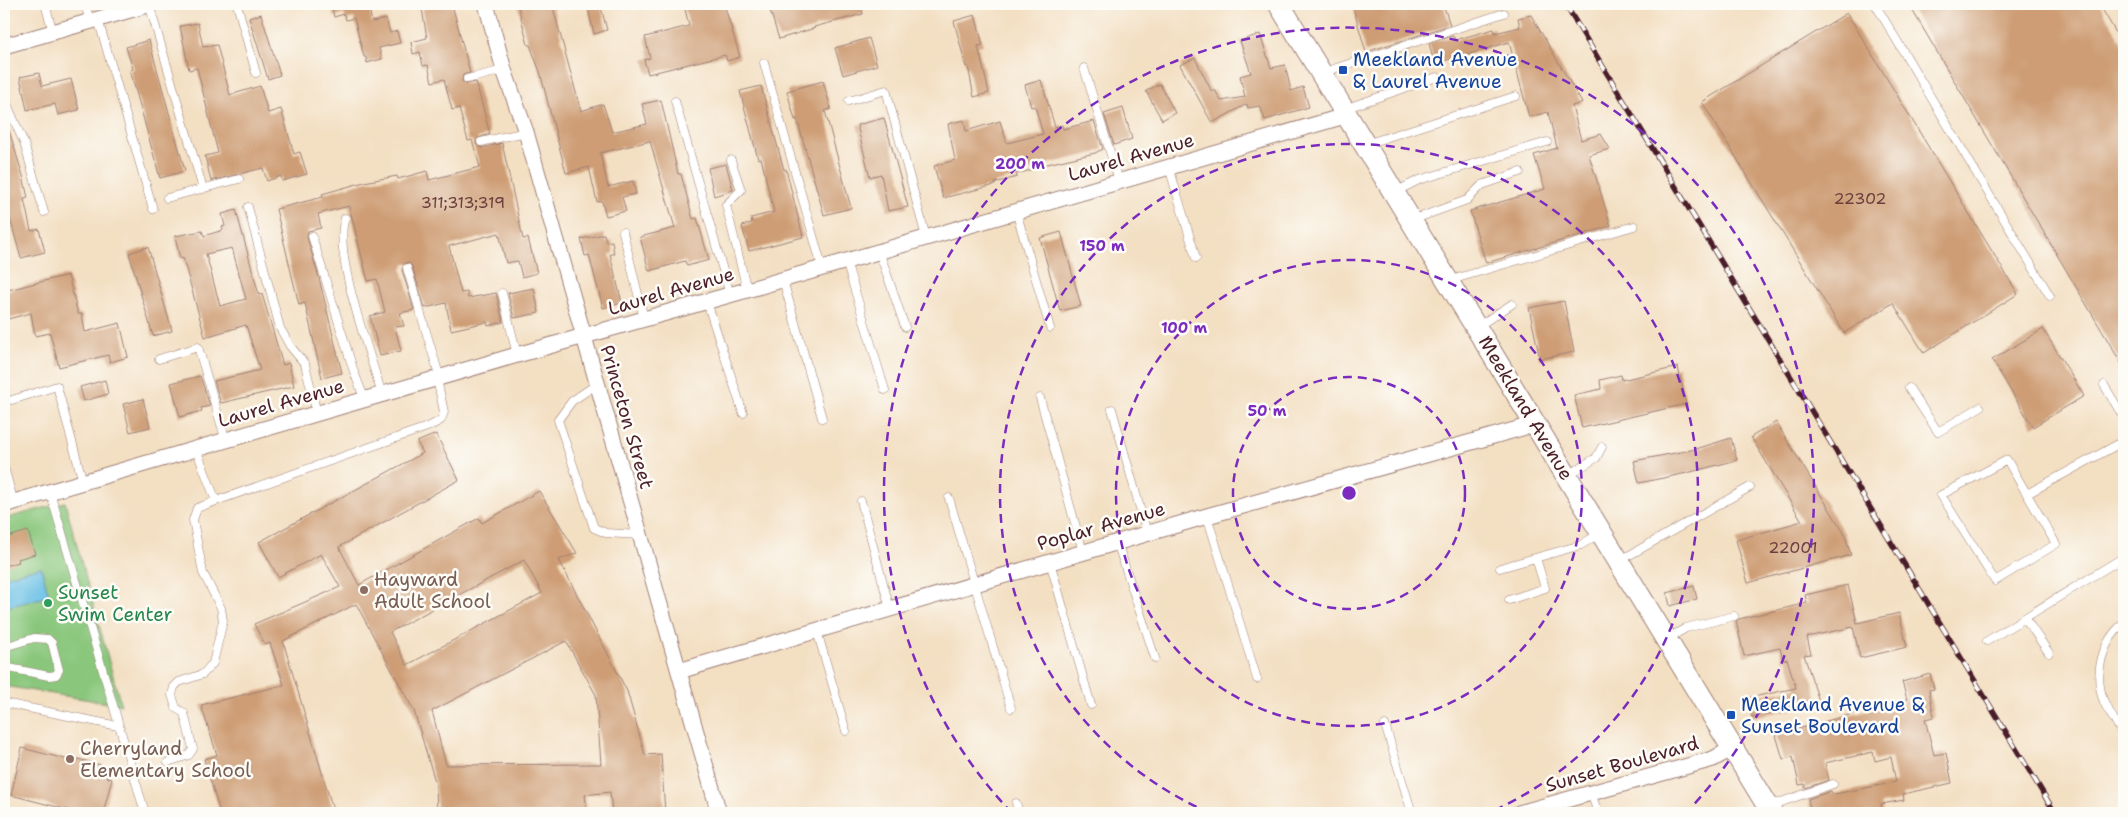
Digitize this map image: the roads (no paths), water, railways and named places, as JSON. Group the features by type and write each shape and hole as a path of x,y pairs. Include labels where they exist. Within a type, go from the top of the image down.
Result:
{"street":[{"path":"4,46 150,4"},
{"name":"Princeton Street","path":"486,4 504,70 526,132 679,671 714,810"},
{"name":"Meekland Avenue","path":"1279,4 1770,810"},
{"name":"Laurel Avenue","path":"9,504 517,355 707,302 822,267 846,262 879,250 1169,167 1346,112"},
{"name":"Poplar Avenue","path":"679,671 1147,533 1536,424"},
{"name":"Sunset Boulevard","path":"1522,813 1713,759 1733,748"}],"lane":[{"path":"45,4 54,32"},
{"path":"86,4 94,20 153,209"},
{"path":"150,4 203,189"},
{"path":"237,4 256,73"},
{"path":"1875,4 2050,296"},
{"path":"1322,72 1504,13"},
{"path":"764,63 822,267"},
{"path":"1084,68 1119,181"},
{"path":"4,70 8,104 24,143 44,212"},
{"path":"467,79 504,70"},
{"path":"1346,112 1436,77"},
{"path":"849,101 886,90 926,237"},
{"path":"1366,144 1516,96"},
{"path":"674,100 730,294"},
{"path":"481,142 526,132"},
{"path":"1395,192 1419,180 1547,142"},
{"path":"731,160 741,190 726,205 746,290"},
{"path":"1169,167 1196,258"},
{"path":"1412,220 1467,200 1482,185 1520,172"},
{"path":"167,198 238,179"},
{"path":"248,207 280,328 290,346 305,364 317,414"},
{"path":"1016,211 1050,328"},
{"path":"345,218 342,230 345,268 382,395"},
{"path":"1449,281 1634,226"},
{"path":"623,232 644,319"},
{"path":"312,236 354,372 365,400"},
{"path":"879,250 905,327"},
{"path":"846,262 884,390"},
{"path":"168,762 189,755 193,750 184,713 176,708 172,695 174,687 179,682 203,674 213,663 223,621 221,608 203,573 193,520 197,508 430,426 441,420 444,412 438,378 407,268"},
{"path":"783,280 822,418"},
{"path":"502,293 517,355"},
{"path":"707,302 743,413"},
{"path":"1477,327 1512,304"},
{"path":"159,359 198,347 226,441"},
{"path":"596,384 572,401 558,420 594,528 606,534 640,535"},
{"path":"12,400 58,386 83,482"},
{"path":"2104,386 2124,418"},
{"path":"1909,388 1938,432 1980,407"},
{"path":"1040,398 1084,552"},
{"path":"1112,409 1147,533"},
{"path":"2027,494 2124,441"},
{"path":"1567,476 1596,458 1602,447"},
{"path":"196,449 216,501"},
{"path":"2007,460 2027,494 2056,544 1995,581 1941,495 2007,460"},
{"path":"4,468 9,504"},
{"path":"1619,560 1750,487"},
{"path":"50,492 143,811"},
{"path":"949,498 1011,708"},
{"path":"861,501 890,609"},
{"path":"1207,516 1256,679"},
{"path":"1500,568 1581,545 1602,532"},
{"path":"1117,542 1155,658"},
{"path":"1987,641 2124,557"},
{"path":"1509,600 1545,588 1536,558"},
{"path":"1050,562 1091,705"},
{"path":"1667,639 1686,628 1734,616"},
{"path":"2025,618 2049,652"},
{"path":"2124,623 2109,639 2100,662 2104,701 2124,736"},
{"path":"817,631 846,731"},
{"path":"4,647 34,638 48,639 52,643 59,670 56,676 49,676 4,667"},
{"path":"4,703 118,726"},
{"path":"1384,725 1412,813"},
{"path":"1770,810 1833,784"},
{"path":"1592,793 1598,813"},
{"path":"1016,803 1019,813"}],"water":[{"path":"41,567 49,596 4,608 4,577"}],"railway":[{"path":"1565,4 2055,813"}],"place":[{"name":"Meekland Avenue & Laurel Avenue","path":"1343,70"},
{"name":"Hayward Adult School","path":"364,590"},
{"name":"Sunset Swim Center","path":"48,603"},
{"name":"Meekland Avenue & Sunset Boulevard","path":"1731,715"},
{"name":"Cherryland Elementary School","path":"70,759"}]}
